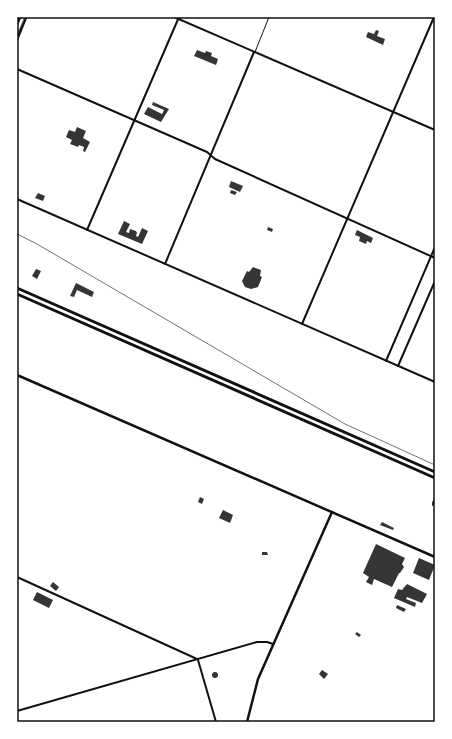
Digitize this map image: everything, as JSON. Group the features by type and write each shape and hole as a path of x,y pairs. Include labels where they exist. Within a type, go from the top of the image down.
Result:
{"main road":[{"path":"17,24 20,17"},
{"path":"17,39 26,17"},
{"path":"17,288 435,472"},
{"path":"17,294 435,478"}],"street":[{"path":"174,17 435,130"},
{"path":"302,324 434,17"},
{"path":"87,230 178,18"},
{"path":"165,264 212,156 254,52"},
{"path":"17,69 135,120 212,156 215,159 435,258"},
{"path":"17,199 435,382"},
{"path":"386,360 435,247"},
{"path":"398,366 435,281"},
{"path":"17,375 435,557"},
{"path":"248,722 255,689 273,644 332,512"},
{"path":"17,577 198,659 216,722"},
{"path":"17,711 257,642 267,642 273,644"}],"lane":[{"path":"254,52 269,17"}],"building":[{"path":"376,30 379,31 377,36 385,39 383,45 366,37 368,32 374,34"},
{"path":"197,50 205,53 206,51 212,53 211,56 218,59 216,65 194,56"},
{"path":"153,102 169,109 161,122 144,114 148,107 162,114 164,110 152,105"},
{"path":"77,127 86,131 83,138 90,142 85,152 83,151 84,147 79,145 78,147 70,144 72,140 66,137 69,130 75,132"},
{"path":"231,181 243,186 240,192 229,187"},
{"path":"231,190 237,192 235,195 230,193"},
{"path":"38,193 45,196 43,201 35,198"},
{"path":"124,221 130,224 126,232 129,233 130,229 136,231 136,236 138,237 142,228 148,231 142,244 118,234"},
{"path":"268,227 273,229 272,232 267,230"},
{"path":"357,230 373,238 371,243 367,241 366,244 359,241 360,237 355,235"},
{"path":"253,267 261,270 260,276 262,277 258,287 251,289 245,287 242,281 247,271 249,272"},
{"path":"36,269 41,271 37,279 32,276"},
{"path":"76,283 94,292 92,297 77,290 74,297 70,296"},
{"path":"200,497 204,499 202,504 198,502"},
{"path":"435,498 435,505 432,506 432,502"},
{"path":"223,510 233,515 230,523 219,518"},
{"path":"382,522 394,528 393,530 380,525"},
{"path":"376,544 405,558 402,564 404,567 399,573 392,587 374,579 372,585 366,582 369,577 363,573"},
{"path":"262,552 267,552 268,555 262,555"},
{"path":"419,558 435,565 429,580 413,573"},
{"path":"53,582 59,587 56,591 50,586"},
{"path":"407,584 427,594 422,603 407,597 406,599 416,603 415,607 394,598 398,589 402,590"},
{"path":"37,592 53,600 49,608 33,600"},
{"path":"397,605 406,609 404,612 396,608"},
{"path":"357,632 361,635 359,637 355,634"},
{"path":"322,670 328,674 324,679 319,674"},
{"path":"215,672 218,675 215,678 212,675"}],"tram line":[{"path":"17,35 25,17"}],"railway":[{"path":"17,234 37,244 345,424 435,465"}]}
